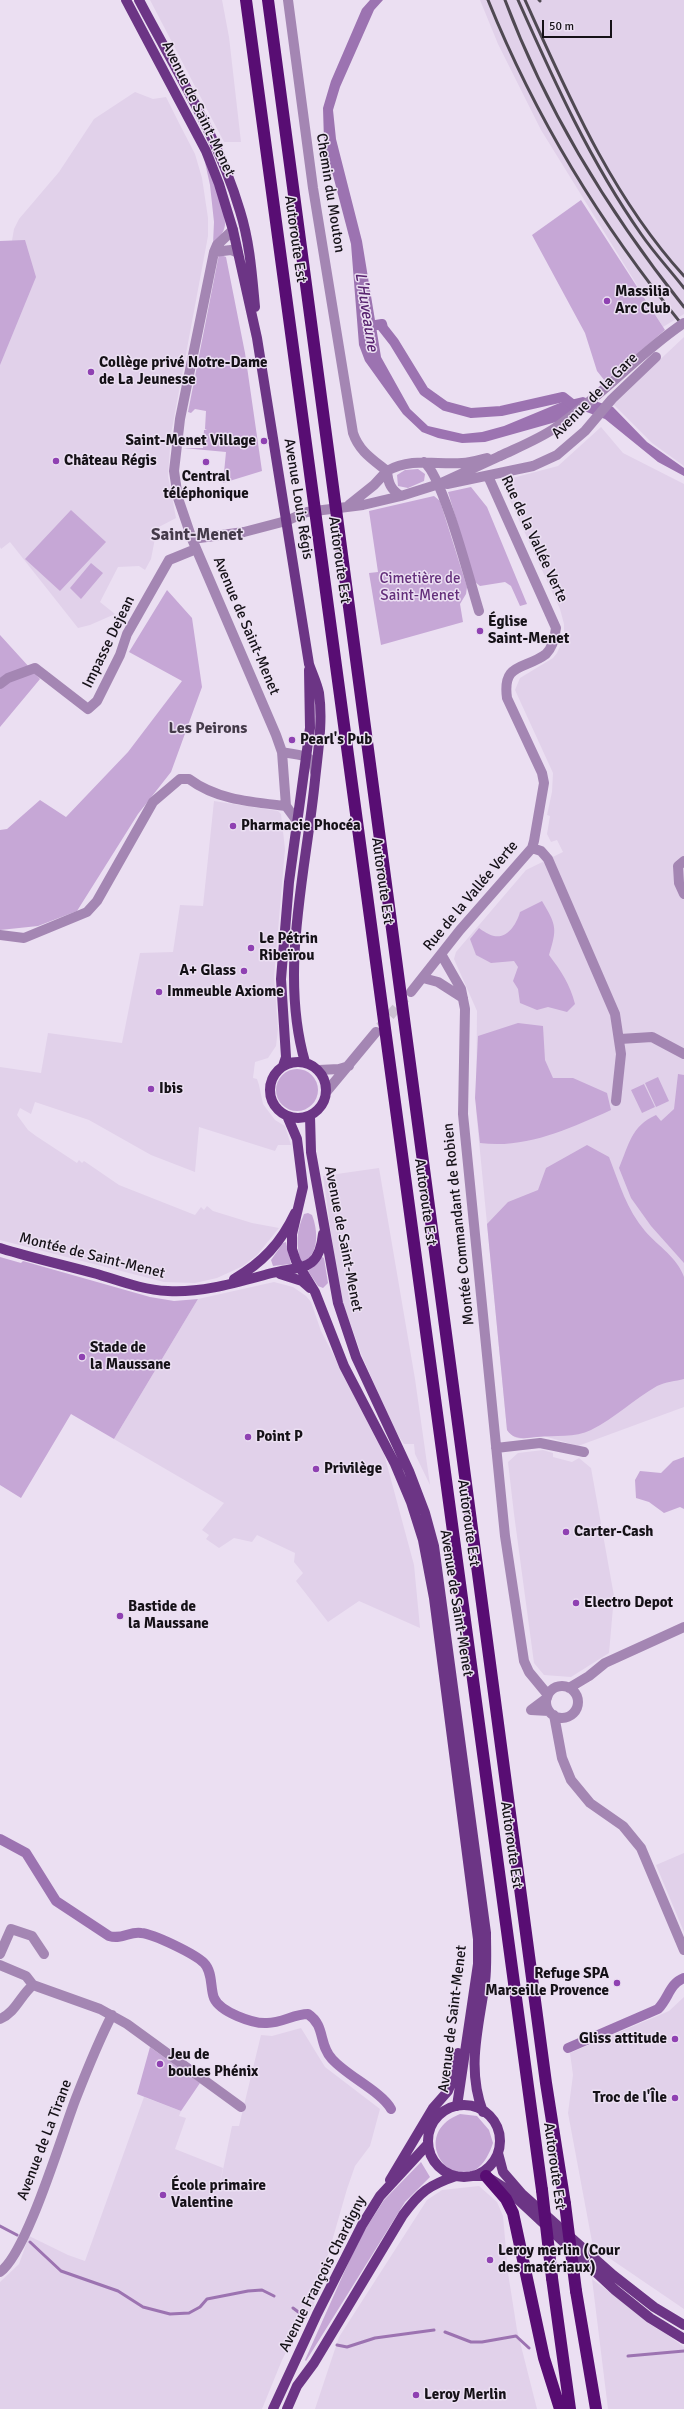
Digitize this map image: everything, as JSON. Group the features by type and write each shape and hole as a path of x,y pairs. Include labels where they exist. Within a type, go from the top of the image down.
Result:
{"highway":[{"name":"Autoroute Est","path":"246,0 313,485 542,2190 552,2278 570,2409"},
{"name":"Autoroute Est","path":"268,0 545,2075 565,2204 591,2409"},
{"path":"486,2176 506,2199 513,2213 544,2358 560,2409"},
{"path":"576,2291 596,2409"}],"main road":[{"name":"Avenue de Saint-Menet","path":"126,0 206,151 220,184 233,230"},
{"name":"Avenue de Saint-Menet","path":"139,0 217,147 240,211 247,241"},
{"name":"Avenue Louis Régis","path":"233,230 257,338 309,664 318,692 320,732 315,780"},
{"name":"Avenue Louis Régis","path":"247,241 252,266 257,338"},
{"name":"Avenue Louis Régis","path":"306,757 310,728 308,686 309,664"},
{"path":"283,1066 286,1057 281,980 289,882 306,757"},
{"path":"305,1062 296,1028 294,969 302,882 315,780"},
{"path":"294,1062 305,1062 318,1070 326,1084 327,1091 324,1102 318,1110 310,1116 288,1118 279,1111 272,1102 270,1091 274,1075 283,1066 294,1062"},
{"name":"Avenue de Saint-Menet","path":"310,1116 311,1152 338,1303 356,1357 409,1471 425,1513 434,1546 486,1933 485,1982 473,2057 474,2076 483,2112"},
{"name":"Avenue de Saint-Menet","path":"288,1118 297,1139 303,1187 302,1197 292,1234 292,1249 296,1261 314,1292 344,1366 395,1464 409,1496 423,1540 431,1572 477,1927 478,1964 472,2011 462,2059 457,2106"},
{"name":"Montée de Saint-Menet","path":"225,1284 251,1269 275,1247 302,1197"},
{"path":"301,1269 314,1259 320,1252 323,1236 323,1220"},
{"name":"Montée de Saint-Menet","path":"0,1248 151,1289 191,1291 274,1273 301,1269"},
{"name":"Montée de Saint-Menet","path":"274,1273 291,1276 302,1281 314,1292"},
{"path":"380,2196 433,2108 448,2091 472,2011"},
{"path":"684,2325 654,2307 612,2275 522,2194 503,2172 498,2153 500,2141 497,2128 491,2118 483,2112 466,2106 457,2106 441,2114 431,2128 428,2144 432,2156 447,2174 456,2176 486,2176 509,2191 615,2290 650,2318 684,2339"},
{"name":"Avenue François Chardigny","path":"273,2409 320,2307 362,2225 380,2196 428,2144"},
{"path":"472,2176 485,2170 498,2153"},
{"path":"287,2409 297,2386 314,2363 387,2240 418,2195 434,2184 456,2176"},
{"path":"294,2409 314,2363"}],"street":[{"name":"Chemin du Mouton","path":"288,0 313,188 353,433 357,444 364,453 387,471"},
{"name":"Avenue de Saint-Menet","path":"233,230 217,245 214,252 180,419 175,464 178,498 194,544 282,752 286,806"},
{"path":"214,252 231,250 238,253"},
{"path":"194,544 286,521 307,512 363,504 401,496 438,484 500,456 554,429 599,395 646,353 684,323"},
{"name":"Avenue de la Gare","path":"438,484 452,484 488,476 544,461 557,454 592,422 610,402 656,357"},
{"path":"347,506 374,485 387,471 405,463 463,463 500,456"},
{"path":"424,462 434,472 479,611"},
{"path":"387,471 390,486 401,496"},
{"name":"Rue de la Vallée Verte","path":"411,992 441,954 532,848 537,829 544,783 542,773 507,698 505,688 507,678 514,669 546,654 555,640 556,628 488,476"},
{"name":"Impasse Dejean","path":"0,684 8,678 35,668 88,709 97,701 120,655 127,634 169,560 194,544"},
{"path":"282,752 306,757 314,762 315,780"},
{"path":"0,935 24,938 87,912 97,901 153,802 180,780 189,779 202,788 219,795 286,806 297,821"},
{"path":"532,848 541,851 548,859 615,1014 620,1039 621,1054 616,1101"},
{"path":"684,861 678,866 677,874 684,894"},
{"name":"Montée Commandant de Robien","path":"441,954 461,989 465,1009 463,1114 505,1536 524,1661 533,1677 550,1694 564,1686 569,1688"},
{"path":"423,978 443,985 463,998"},
{"path":"327,1091 376,1032"},
{"path":"620,1039 652,1037 684,1054"},
{"path":"318,1070 340,1069 349,1066"},
{"path":"496,1448 540,1443 584,1452"},
{"path":"684,1627 605,1663 589,1676 569,1688 576,1696 578,1705 570,1716 555,1715 527,1711 550,1694 555,1715 565,1769 578,1791 590,1803 623,1826 641,1848 684,1950"},
{"path":"576,1696 589,1676"},
{"path":"0,1954 11,1929 32,1936 44,1954"},
{"path":"0,1965 26,1976 33,1985 112,2015 127,2024 241,2107"},
{"path":"0,2019 13,2010 23,1994 33,1985"},
{"name":"Avenue de La Tirane","path":"0,2272 6,2268 31,2220 76,2098 112,2015"}],"shaded area":[{"path":"150,0 222,0 229,37 241,142 224,142"},
{"path":"480,0 684,0 684,314 663,327 541,130 498,44"},
{"name":"Collège privé Notre-Dame de La Jeunesse","path":"135,92 153,99 166,97 195,154 202,178 208,218 208,236 171,434 168,476 176,518 157,528 151,559 145,570 139,566 118,567 100,602 115,614 90,625 78,628 10,542 1,549 0,547 0,310 14,229 19,219 59,172 94,119"},
{"path":"684,337 684,466 652,443 613,404"},
{"path":"601,427 623,453 684,484 684,1407 578,1446 544,1436 521,1439 514,1437 507,1430 476,1110 477,1011 454,959 456,952 526,870 563,852 557,840 551,842 547,834 550,816 547,815 552,792 553,773 515,690 520,678 553,658 557,653 564,637 564,624 560,609 501,481 558,466"},
{"path":"214,801 278,811 281,814 285,849 274,977 278,1029 276,1046 268,1058 255,1062 253,1078 257,1079 263,1104 275,1120 285,1126 291,1145 278,1145 275,1151 199,1127 195,1172 151,1155 89,1120 35,1102 31,1114 20,1108 17,1115 28,1130 36,1136 77,1163 79,1160 82,1163 84,1161 119,1185 195,1215 201,1207 204,1210 207,1206 213,1211 252,1223 279,1228 257,1255 243,1266 217,1278 195,1283 164,1282 0,1240 0,1067 41,1073 48,1033 122,1043 140,953 173,952 180,905 203,906"},
{"path":"379,1168 415,1379 430,1485 415,1454 414,1444 404,1444 394,1429 362,1356 344,1306 336,1268 323,1176"},
{"path":"274,1282 293,1287 306,1296 311,1302 321,1331 383,1450 414,1565 420,1628 359,1601 328,1622 296,1581 303,1573 294,1562 295,1553 257,1535 252,1542 234,1538 219,1548 206,1539 209,1535 202,1530 224,1503 114,1439 198,1299"},
{"path":"543,1450 553,1453 553,1457 572,1462 579,1458 591,1468 614,1596 609,1653 571,1677 544,1675 534,1663 514,1514 508,1462 518,1453"},
{"path":"684,1853 684,1932 656,1865"},
{"path":"684,1997 684,2309 593,2247 568,2113 573,2075 570,2053 669,2011"},
{"path":"301,2028 325,2067 380,2109 370,2146 355,2166 347,2189 313,2307 301,2323 282,2360 262,2409 0,2409 0,2282 19,2264 29,2236 68,2255 85,2261 144,2097 181,2111 179,2116 186,2118 175,2149 223,2168 214,2213 232,2126 239,2126 261,2035 272,2036"},
{"path":"479,2186 497,2202 503,2216 508,2273 517,2330 537,2409 315,2409 339,2337 427,2200 442,2190"},
{"path":"592,2279 684,2347 684,2409 608,2409"}],"green space":[{"path":"204,158 225,218 223,231 213,244 214,222 210,185"},
{"name":"Massilia Arc Club","path":"581,200 665,330 605,381 597,371 585,333 532,235"},
{"path":"25,240 36,277 0,365 0,241"},
{"path":"219,254 226,257 245,353 262,471 223,483 226,452 183,448 203,448 204,430 207,430 205,429 206,411 195,409 191,413 188,412"},
{"path":"418,469 425,474 424,481 408,488 398,486 397,475 405,470"},
{"name":"Cimetière de Saint-Menet","path":"471,487 487,507 527,604 520,606 511,586 505,582 480,586 475,582 448,492"},
{"name":"Cimetière de Saint-Menet","path":"434,496 440,501 467,587 466,594 460,604 463,622 381,645 369,573 378,572 369,511"},
{"path":"71,510 106,542 60,591 25,559"},
{"path":"91,563 103,573 81,599 70,588"},
{"path":"167,590 192,618 202,687 171,772 138,814 77,911 38,926 0,930 0,830 7,829 40,800 66,817 128,752 182,681 129,652"},
{"path":"0,635 40,679 0,727"},
{"path":"542,901 551,916 554,928 549,955 565,978 571,990 575,1004 567,1012 548,1007 537,1010 520,1003 518,989 513,981 518,967 514,961 491,963 476,955 470,939 479,928 492,935 499,936 508,933 517,921 520,912"},
{"path":"518,1023 543,1026 545,1060 553,1078 573,1078 607,1093 611,1110 547,1136 514,1143 480,1143 475,1098 478,1036"},
{"path":"293,1069 301,1069 309,1072 315,1078 318,1090 315,1102 309,1108 301,1111 293,1111 285,1108 279,1102 276,1094 276,1086 279,1078 285,1072"},
{"path":"678,1074 684,1075 684,1263 651,1226 631,1198 619,1168 632,1137 641,1125 656,1115 661,1121 674,1109"},
{"path":"658,1077 669,1101 656,1107 645,1083"},
{"path":"644,1084 655,1107 642,1113 631,1090"},
{"path":"587,1145 609,1157 624,1196 633,1214 650,1237 677,1264 684,1277 684,1379 657,1386 608,1420 585,1433 565,1436 517,1437 510,1434 507,1430 487,1224 508,1202 538,1190 546,1168"},
{"path":"308,1213 312,1215 314,1221 316,1242 312,1255 301,1263 298,1250 298,1232 304,1214"},
{"path":"286,1242 291,1264 273,1266 271,1260 283,1243"},
{"name":"Stade de la Maussane","path":"0,1257 21,1263 23,1261 150,1297 174,1301 198,1299 114,1439 71,1414 21,1498 0,1485"},
{"path":"322,1257 324,1258 328,1283 323,1288 318,1286 308,1271"},
{"path":"684,1457 684,1509 680,1507 664,1513 649,1502 636,1498 635,1480 640,1471 661,1473 673,1461"},
{"name":"Jeu de boules Phénix","path":"150,2047 200,2083 181,2111 137,2094"},
{"path":"460,2114 477,2116 489,2130 493,2143 482,2164 469,2173 456,2172 445,2165 437,2153 436,2139 443,2125"},
{"path":"421,2162 430,2177 405,2202 306,2361 305,2360 359,2239 384,2200"}],"water":[{"name":"L'Huveaune","path":"370,0 383,0 374,10 340,87 333,110 336,139 362,241 381,357 410,409 428,426 463,434 482,432 504,426 562,402 583,397 613,407 647,442 684,468 684,476 658,462 605,419 584,411 556,422 485,442 462,443 438,438 422,432 403,414 365,361 359,345 351,244 324,141 323,108 331,81 362,9"}],"waterway":[{"name":"L'Huveaune","path":"364,327 382,324 383,328 394,342 424,391 445,406 471,413 501,411 563,397 577,408"},
{"path":"0,1839 26,1853 56,1901 109,1936 118,1937 133,1933 147,1934 174,1945 199,1959 204,1963 209,1971 214,1998 217,2003 230,2012 246,2019 261,2023 278,2022 298,2015 308,2014 317,2024 325,2047 332,2059 346,2072 380,2096 391,2109"},
{"path":"568,2048 658,2009 675,1984 684,1978"},
{"path":"0,2226 17,2235"},
{"path":"30,2242 61,2271 118,2291 143,2307 170,2314 189,2313 200,2307 207,2299 248,2291 262,2290 274,2296"},
{"path":"293,2308 305,2317"},
{"path":"337,2345 347,2347 375,2338 434,2330"},
{"path":"445,2332 471,2342 482,2342 516,2336 529,2348"},
{"path":"628,2356 684,2351"}],"tunnel":[{"path":"380,1027 405,998"}],"railway":[{"path":"488,0 527,87 574,171 626,251 684,327"},
{"path":"505,0 540,82 582,161 631,236 684,307"},
{"path":"518,0 559,90 605,178 646,241 684,288"},
{"path":"525,0 558,73 594,145 614,180 658,245 684,276"}],"place":[{"name":"Massilia Arc Club","path":"607,301"},
{"name":"Collège privé Notre-Dame de La Jeunesse","path":"91,372"},
{"name":"Saint-Menet Village","path":"264,441"},
{"name":"Château Régis","path":"56,461"},
{"name":"Central téléphonique","path":"206,462"},
{"name":"Église Saint-Menet","path":"480,631"},
{"name":"Pearl's Pub","path":"292,740"},
{"name":"Pharmacie Phocéa","path":"233,826"},
{"name":"Le Pétrin Ribeïrou","path":"251,948"},
{"name":"A+ Glass","path":"244,971"},
{"name":"Immeuble Axiome","path":"159,992"},
{"name":"Ibis","path":"151,1089"},
{"name":"Stade de la Maussane","path":"82,1357"},
{"name":"Point P","path":"248,1437"},
{"name":"Privilège","path":"316,1469"},
{"name":"Carter-Cash","path":"566,1532"},
{"name":"Electro Depot","path":"576,1603"},
{"name":"Bastide de la Maussane","path":"120,1616"},
{"name":"Refuge SPA Marseille Provence","path":"617,1983"},
{"name":"Gliss attitude","path":"675,2039"},
{"name":"Jeu de boules Phénix","path":"160,2064"},
{"name":"Troc de l'Île","path":"675,2098"},
{"name":"École primaire Valentine","path":"163,2195"},
{"name":"Leroy merlin (Cour des matériaux)","path":"490,2260"},
{"name":"Leroy Merlin","path":"416,2395"}],"district":[{"name":"Saint-Menet","path":"197,536"},
{"name":"Les Peirons","path":"208,729"}]}
